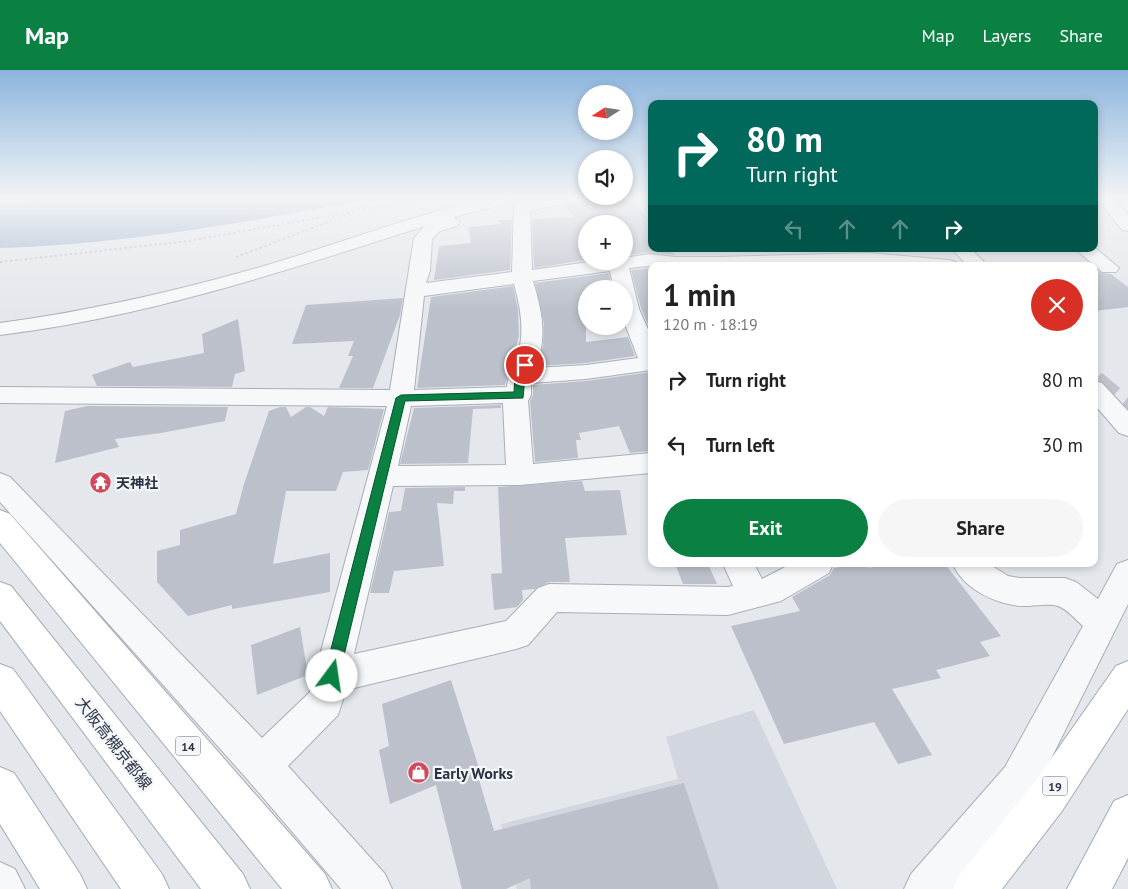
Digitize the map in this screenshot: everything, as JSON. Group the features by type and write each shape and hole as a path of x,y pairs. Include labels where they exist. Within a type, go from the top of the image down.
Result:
{"main road":[{"name":"14","path":"0,522 310,889"},
{"name":"大阪高槻京都線","path":"0,596 228,889"},
{"name":"19","path":"975,889 1048,797 1128,678"},
{"path":"0,681 147,889"},
{"path":"0,787 65,889"},
{"path":"1089,889 1128,815"}],"street":[{"path":"0,328 50,323 145,302 270,270 373,236"},
{"path":"262,766 325,702 401,398 414,291 420,271 422,238 424,236"},
{"path":"520,475 517,386 530,353 532,313 522,277 522,236"},
{"path":"964,252 974,262"},
{"path":"633,262 672,256 868,259 903,262"},
{"path":"414,291 578,269"},
{"path":"619,270 629,309 648,355"},
{"path":"0,395 401,398 517,386 586,372 648,362"},
{"path":"1098,393 1128,427"},
{"path":"382,476 520,475 648,463"},
{"path":"0,484 262,766 370,889"},
{"path":"740,567 753,594"},
{"path":"332,676 516,634 549,598 728,601 770,591 813,567"},
{"path":"971,567 983,578 1003,589 1020,592 1065,592 1103,622"},
{"path":"926,889 1018,781 1128,573"},
{"path":"0,884 2,889"}],"path":[{"path":"0,262 188,241 215,236"}],"shaded area":[{"path":"754,710 837,889 517,889 501,824 678,779 666,737"}],"water":[{"path":"0,236 146,236 47,246 0,248"}],"building":[{"path":"470,236 511,236 510,270 434,280 439,246 471,243"},
{"path":"533,236 578,236 578,261 534,268"},
{"path":"633,236 648,236 649,252 633,255"},
{"path":"649,252 672,252 675,255"},
{"path":"648,268 648,325 641,308 631,270"},
{"path":"1098,270 1101,273 1111,274 1128,287 1128,307 1098,311"},
{"path":"609,273 610,280 578,280 578,335 586,335 586,342 628,337 635,356 586,363 538,366 543,346 544,324 535,283"},
{"path":"513,286 518,310 519,336 505,385 417,388 431,297"},
{"path":"403,298 400,315 373,388 339,388 353,356 348,356 354,341 292,344 306,305"},
{"path":"238,319 245,371 235,374 232,387 97,386 92,375 130,362 133,367 204,353 202,334"},
{"path":"648,372 648,451 630,453 619,426 579,433 581,440 576,440 578,458 535,462 530,401 533,395 533,385 586,381"},
{"path":"501,405 501,408 473,409 468,463 400,464 414,408"},
{"path":"87,406 228,407 225,421 161,433 115,439 119,447 55,463 65,411"},
{"path":"286,407 291,417 306,407 310,407 324,416 328,407 384,409 368,470 343,472 336,491 286,491 273,564 330,553 330,592 232,609 232,605 188,616 157,582 157,551 180,545 180,530 236,514 244,484 269,411"},
{"path":"582,481 585,491 620,490 627,535 565,538 570,582 549,582 535,589 522,590 523,600 517,607 494,610 491,574 502,573 498,487"},
{"path":"465,487 465,491 454,491 453,504 437,503 444,566 394,571 389,593 370,593 389,512 401,511 405,488"},
{"path":"676,567 709,567 717,584 683,584"},
{"path":"947,567 1001,636 980,642 990,656 936,670 941,678 892,689 932,755 898,764 874,722 784,744 731,626 800,611 792,597 830,575 834,568"},
{"path":"300,627 308,675 257,695 251,645"},
{"path":"451,680 479,768 476,769 494,831 684,783 719,889 531,889 530,878 506,889 462,889 436,785 390,804 379,750 389,746 382,704"}],"tunnel":[{"path":"1098,385 1128,410"}],"place":[{"name":"天神社","path":"100,483"},
{"name":"Early Works","path":"418,773"}],"route":[{"path":"332,676 401,398 519,395 520,376 525,365"}]}
